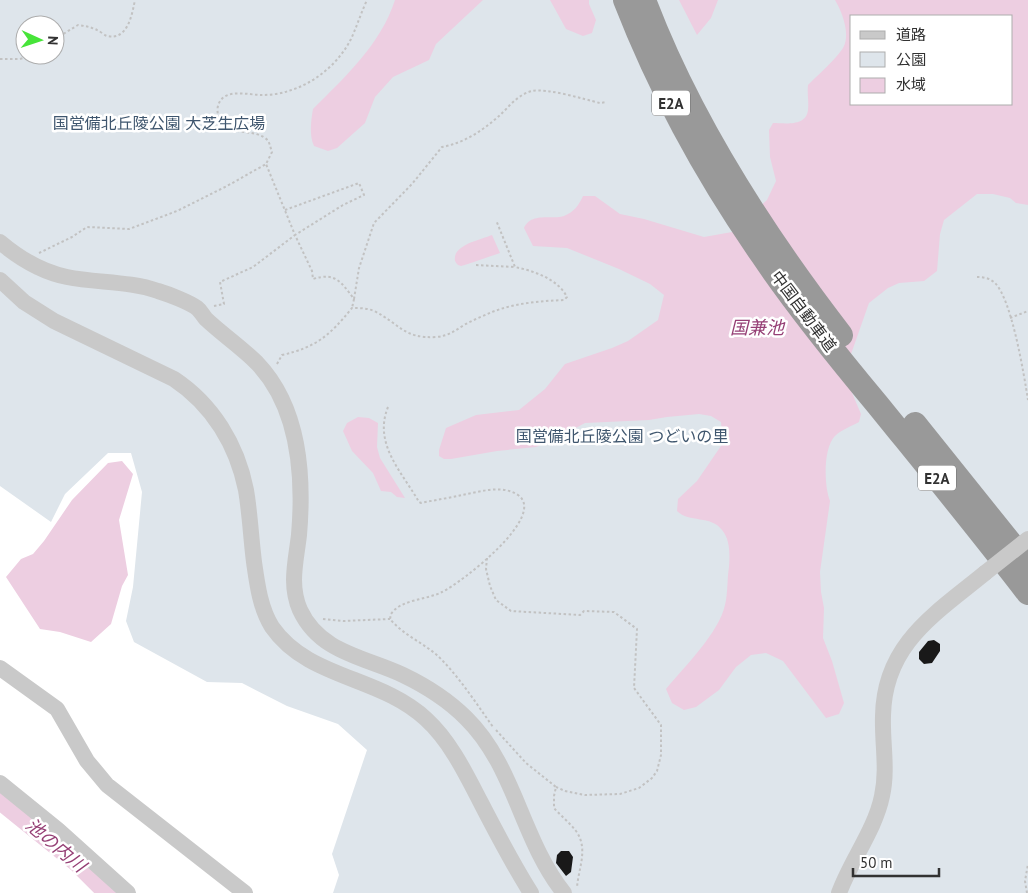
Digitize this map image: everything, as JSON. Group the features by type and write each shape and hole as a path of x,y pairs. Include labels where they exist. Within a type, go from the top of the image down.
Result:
{"highway":[{"name":"中国自動車道","path":"625,0 660,82 690,140 733,195"},
{"name":"中国自動車道","path":"644,0 762,257 801,310 851,360 1028,565"},
{"name":"中国自動車道","path":"851,360 1028,593"}],"street":[{"path":"0,242 24,260 45,271 67,277 157,290 197,308 205,318 237,343 260,366 273,384 277,386 288,413 299,460 301,485 300,520 293,579 300,610 312,630 332,646 356,658 400,673 418,682 442,697 468,720 478,731 504,772 539,856 564,893"},
{"path":"0,280 24,302 54,321 174,379 189,389 205,405 226,433 237,459 246,490 257,582 262,604 272,626 290,648 310,661 385,691 409,705 427,720 450,746 514,866 531,893"},
{"path":"839,893 880,804 885,776 882,715 884,695 899,654 913,634 928,620 1028,539"},
{"path":"0,668 57,709 87,761 107,785 245,893"},
{"path":"0,783 58,830 128,893"}],"path":[{"path":"65,33 78,25 89,26 107,36 118,36 124,32 129,23 135,0"},
{"path":"24,260 72,237 87,227 129,229 177,210 227,186 266,164 272,152 269,142 264,137 236,132 224,125 219,118 217,109 220,100 225,96 234,94 263,95 289,91 314,78 325,70 344,49 351,38 367,0"},
{"path":"0,59 15,59"},
{"path":"273,384 278,361 282,355 306,349 320,341 352,308 359,268 374,223 412,184 442,147 453,145 474,135 500,115 520,96 532,91 548,92 600,103 606,102"},
{"path":"266,164 295,235 312,270 314,279 324,276 338,279 354,299"},
{"path":"201,313 210,306 224,304 220,282 253,267 295,235 343,205 364,195 359,182 285,210"},
{"path":"496,220 515,267"},
{"path":"352,308 374,311 411,334 437,337 455,332 465,324 509,307 535,302 564,300 567,297 561,289 548,279 533,272 515,267 476,265"},
{"path":"977,277 988,278 995,282 1000,290 1010,318 1026,380 1028,400"},
{"path":"1010,318 1028,311"},
{"path":"388,407 384,433 387,449 393,462 419,502 489,490 506,490 522,498 525,508 520,522 499,547 487,558 471,573 443,592 399,606 390,614 390,619 395,625 422,643 439,658 463,683 501,737 538,773 556,787 585,795 620,794 645,784 657,771 661,755 661,726 634,688 637,629 614,612 584,611 580,615 511,611 496,600 486,569 487,558"},
{"path":"308,622 316,616 326,620 343,621 390,619"},
{"path":"556,787 554,808 576,831 582,846 583,859 577,893"},
{"path":"1027,893 1025,881 1028,864"}],"green space":[{"name":"国営備北丘陵公園 つどいの里","path":"0,0 1028,0 1028,893 333,893 339,875 332,854 367,750 338,724 287,706 242,683 207,682 134,642 126,621 133,587 142,492 131,453 108,453 65,494 51,522 0,486"}],"water":[{"path":"395,0 483,0 436,44 429,60 393,77 375,97 365,123 337,148 328,151 314,146 311,133 313,109 361,59 381,31"},
{"path":"550,0 589,0 596,20 592,33 583,36 566,29"},
{"path":"679,0 718,0 711,18 697,35"},
{"name":"国兼池","path":"835,0 1028,0 1028,205 1016,203 1010,198 993,194 977,194 944,220 940,234 937,271 924,281 899,283 888,288 869,303 844,374 861,414 859,422 835,436 828,449 826,467 830,501 820,572 824,608 823,638 844,703 839,714 826,718 783,661 766,653 751,655 736,667 719,690 696,707 684,710 672,703 666,689 716,627 727,596 729,552 727,538 722,530 712,522 682,515 677,511 678,499 697,481 723,443 721,422 711,416 699,414 649,420 585,423 536,447 451,459 444,459 439,456 439,450 446,428 476,415 519,410 545,389 565,364 628,341 658,320 664,295 650,284 567,248 533,246 524,228 527,223 542,217 564,216 576,208 583,196 595,196 620,214 644,219 704,237 732,232 767,200 776,181 770,157 769,130 773,123 799,122 806,115 808,110 808,85 832,62 843,48 846,30 843,17"},
{"path":"492,235 500,253 463,266 457,264 455,255 462,247"},
{"path":"358,417 369,418 378,423 377,447 380,458 405,498 397,497 391,492 381,491 373,473 352,451 343,431 347,423"},
{"path":"122,461 133,474 119,520 128,575 122,586 111,624 91,642 60,632 40,629 6,577 21,559 33,554 72,500 108,463"}],"building":[{"path":"934,640 940,644 940,651 932,663 924,664 919,659 919,652 928,641"},
{"path":"561,851 569,851 573,857 571,872 566,876 556,863 557,855"}],"waterway":[{"name":"池の内川","path":"0,799 78,862 109,893"}],"park label":[{"name":"国営備北丘陵公園 大芝生広場","path":"159,123"}]}
